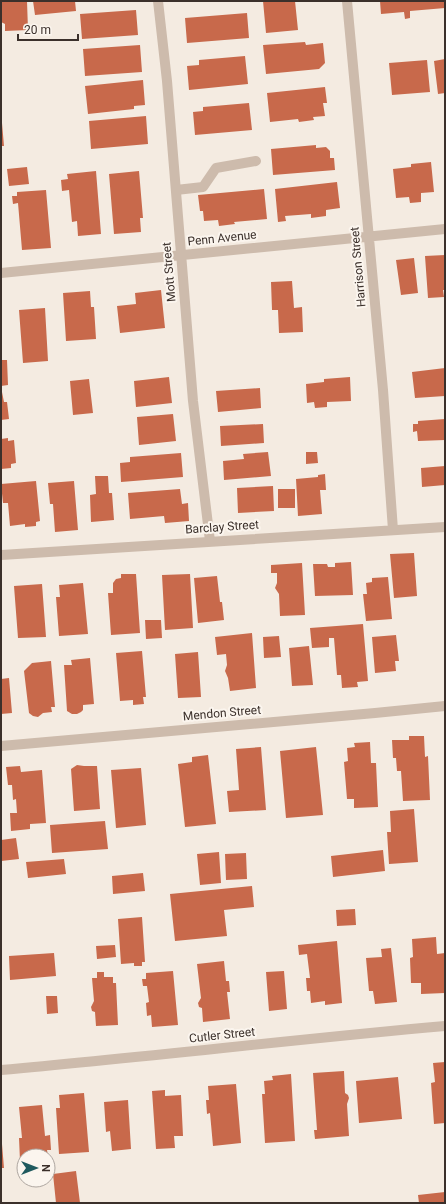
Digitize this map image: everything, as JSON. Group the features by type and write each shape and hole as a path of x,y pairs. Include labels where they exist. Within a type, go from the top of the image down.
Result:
{"street":[{"name":"Mott Street","path":"158,1 167,81 193,401 210,541"},
{"name":"Harrison Street","path":"347,1 383,390 393,530"},
{"path":"176,190 203,187 216,168 256,161"},
{"name":"Penn Avenue","path":"1,273 445,229"},
{"name":"Barclay Street","path":"1,554 445,527"},
{"name":"Mendon Street","path":"1,746 445,706"},
{"name":"Cutler Street","path":"1,1070 340,1035 445,1026"}],"building":[{"path":"1,1 27,1 28,30 5,31 5,24 1,22"},
{"path":"33,1 75,1 76,11 35,15"},
{"path":"263,1 295,1 298,30 266,33"},
{"path":"380,1 445,1 445,8 410,11 410,18 405,19 404,12 381,14"},
{"path":"136,10 138,35 82,39 80,14"},
{"path":"247,13 249,38 187,43 185,18"},
{"path":"305,42 306,45 323,43 325,63 319,69 266,74 263,45"},
{"path":"140,45 142,72 85,76 83,49"},
{"path":"245,56 248,84 189,90 187,66 199,65 199,60"},
{"path":"445,59 445,93 438,94 434,61"},
{"path":"427,60 430,92 392,95 389,63"},
{"path":"143,80 145,105 134,106 134,109 88,114 85,86"},
{"path":"325,87 327,103 323,103 325,116 313,117 314,120 299,122 298,119 270,122 267,93"},
{"path":"249,103 252,130 195,135 193,112 203,111 203,107"},
{"path":"146,116 148,144 91,149 89,121"},
{"path":"2,123 4,146 1,146"},
{"path":"316,145 316,148 326,147 330,151 330,158 334,158 335,170 273,175 271,149"},
{"path":"431,162 434,192 421,193 421,202 410,203 409,197 396,198 393,169 411,167 411,164"},
{"path":"27,167 29,184 9,186 7,169"},
{"path":"96,171 101,234 78,236 77,221 72,222 69,190 62,191 61,180 68,179 67,174"},
{"path":"139,171 143,218 140,218 141,232 114,234 109,174"},
{"path":"337,182 340,208 326,210 326,216 311,218 311,214 285,216 286,221 278,222 275,189"},
{"path":"264,189 267,219 234,222 235,224 219,226 218,220 204,221 203,211 200,211 198,195"},
{"path":"46,190 51,248 22,250 18,203 13,204 12,196 17,196 17,192"},
{"path":"445,255 444,297 428,298 425,256"},
{"path":"414,258 418,293 401,295 396,260"},
{"path":"292,281 294,308 302,307 303,332 279,333 278,310 272,310 271,282"},
{"path":"161,290 165,328 120,333 117,306 136,304 135,293"},
{"path":"90,291 91,307 94,307 96,339 66,341 63,293"},
{"path":"45,308 48,361 23,363 19,310"},
{"path":"1,360 7,360 8,385 1,386"},
{"path":"445,368 445,396 415,398 412,372"},
{"path":"169,377 172,403 136,407 134,381"},
{"path":"350,377 351,401 327,402 327,407 315,408 314,402 307,403 306,384 324,382 324,379"},
{"path":"89,379 93,413 73,415 70,381"},
{"path":"260,388 261,408 218,412 216,391"},
{"path":"1,392 4,402 7,402 9,419 1,420"},
{"path":"173,414 176,441 139,445 137,417"},
{"path":"445,419 445,440 418,441 417,431 413,432 413,424 418,424 418,421"},
{"path":"263,424 264,443 221,446 220,426"},
{"path":"8,438 8,441 14,440 16,463 11,464 11,468 1,469 1,439"},
{"path":"268,452 271,476 224,480 223,461 244,459 243,454"},
{"path":"306,452 317,452 318,463 306,464"},
{"path":"181,453 183,477 121,482 120,463 130,462 130,457"},
{"path":"445,466 445,485 422,487 421,468"},
{"path":"325,474 326,490 320,490 322,514 298,516 296,479 318,477 318,475"},
{"path":"95,476 108,476 109,493 112,493 114,520 91,522 90,495 96,494"},
{"path":"36,481 40,521 36,522 36,526 25,527 25,524 10,526 8,503 3,503 1,484"},
{"path":"74,481 78,530 55,532 53,504 50,504 48,483"},
{"path":"273,486 274,511 238,513 237,488"},
{"path":"180,489 182,504 188,503 189,521 165,523 164,516 130,519 128,493"},
{"path":"278,489 295,489 295,508 278,508"},
{"path":"414,553 417,596 394,598 390,554"},
{"path":"351,562 353,595 315,596 313,564 327,564 328,567 335,567 335,563"},
{"path":"302,563 305,615 280,616 279,594 275,588 277,583 277,573 271,573 271,565"},
{"path":"121,574 136,574 140,633 111,635 108,593 113,593 113,583 116,579 121,578"},
{"path":"190,574 193,628 165,630 162,575"},
{"path":"217,576 224,620 198,623 194,578"},
{"path":"388,577 392,619 366,621 363,594 367,594 366,583 372,582 372,578"},
{"path":"83,583 88,634 59,636 56,597 60,597 59,585"},
{"path":"42,584 46,637 18,638 14,586"},
{"path":"145,620 161,620 162,638 146,639"},
{"path":"363,624 368,681 357,682 358,687 342,688 341,675 337,675 334,638 329,638 329,647 312,648 310,628"},
{"path":"252,633 256,688 230,691 228,678 225,671 227,665 226,654 217,655 215,637"},
{"path":"396,635 399,661 395,661 396,671 375,673 372,637"},
{"path":"279,636 281,657 264,658 263,637"},
{"path":"309,646 313,685 292,686 289,648"},
{"path":"142,651 146,697 143,697 144,704 133,705 133,700 120,701 116,653"},
{"path":"198,652 201,697 178,698 175,654"},
{"path":"90,658 94,704 83,705 83,710 81,712 72,714 67,711 64,665 72,665 71,660"},
{"path":"51,661 55,707 51,707 52,712 43,713 38,717 33,716 29,713 24,671 32,663"},
{"path":"9,678 12,713 1,714 1,679"},
{"path":"409,736 424,736 425,757 428,756 430,800 403,801 401,771 397,771 396,758 393,758 392,740 409,740"},
{"path":"370,742 371,763 376,763 378,807 354,808 354,799 347,799 344,762 348,761 347,748 355,747 354,743"},
{"path":"261,747 266,810 229,812 227,791 239,790 236,749"},
{"path":"316,747 323,815 286,818 280,751"},
{"path":"208,755 216,824 185,827 178,764 192,762 192,757"},
{"path":"77,765 97,766 100,809 74,811 71,769"},
{"path":"20,766 21,772 42,770 46,823 30,824 30,829 11,831 10,813 17,813 16,799 13,800 12,785 8,785 6,767"},
{"path":"141,768 146,825 116,828 111,770"},
{"path":"414,809 418,862 389,864 387,832 391,832 390,811"},
{"path":"105,821 108,849 52,853 50,825"},
{"path":"16,838 19,859 1,861 1,840"},
{"path":"383,850 385,871 333,877 331,856"},
{"path":"219,852 221,883 200,885 197,854"},
{"path":"246,853 247,879 226,880 225,854"},
{"path":"64,859 66,874 28,878 26,862"},
{"path":"143,873 145,891 113,894 112,876"},
{"path":"252,886 254,907 224,910 227,936 175,941 170,894"},
{"path":"355,909 356,925 337,926 336,910"},
{"path":"142,917 145,962 142,962 142,966 134,966 134,963 121,964 118,919"},
{"path":"436,937 437,954 445,953 445,993 421,994 421,983 411,983 410,958 413,957 412,939"},
{"path":"337,941 342,1003 325,1005 325,1001 311,1003 310,991 307,991 306,978 310,978 307,954 299,955 298,945"},
{"path":"115,945 116,957 97,959 96,946"},
{"path":"391,948 397,1002 375,1004 373,991 369,991 366,958 382,957 381,949"},
{"path":"54,953 56,976 10,980 9,956"},
{"path":"224,961 226,981 229,981 230,992 227,992 230,1019 203,1022 202,1008 199,1007 198,1003 201,998 197,964"},
{"path":"173,971 178,1025 152,1027 151,1015 147,1016 146,1003 149,1002 147,986 143,986 142,979 146,979 146,973"},
{"path":"284,971 287,1009 269,1011 266,972"},
{"path":"97,972 104,972 104,977 113,977 113,983 116,983 118,1025 96,1026 95,1012 92,1011 91,1007 94,1001 92,978 97,978"},
{"path":"46,996 57,996 58,1013 47,1014"},
{"path":"445,1062 445,1123 434,1124 431,1083 435,1082 433,1063"},
{"path":"344,1071 345,1093 349,1098 347,1104 349,1136 315,1139 314,1130 317,1130 313,1073"},
{"path":"291,1074 295,1141 265,1143 262,1094 265,1094 264,1081 273,1080 272,1076"},
{"path":"398,1077 402,1119 359,1123 356,1081"},
{"path":"236,1084 241,1143 213,1146 210,1113 207,1114 206,1100 209,1100 208,1086"},
{"path":"165,1090 165,1096 181,1095 183,1136 174,1136 175,1148 156,1149 152,1091"},
{"path":"84,1093 89,1152 59,1154 56,1108 60,1108 59,1095"},
{"path":"128,1100 131,1149 112,1151 110,1131 106,1132 104,1102"},
{"path":"42,1105 45,1136 50,1135 51,1148 19,1148 19,1138 22,1138 19,1107"},
{"path":"2,1144 4,1168 1,1168"},
{"path":"76,1171 80,1203 56,1203 54,1188 56,1188 56,1174"},
{"path":"445,1192 445,1203 419,1203 418,1195"}]}
